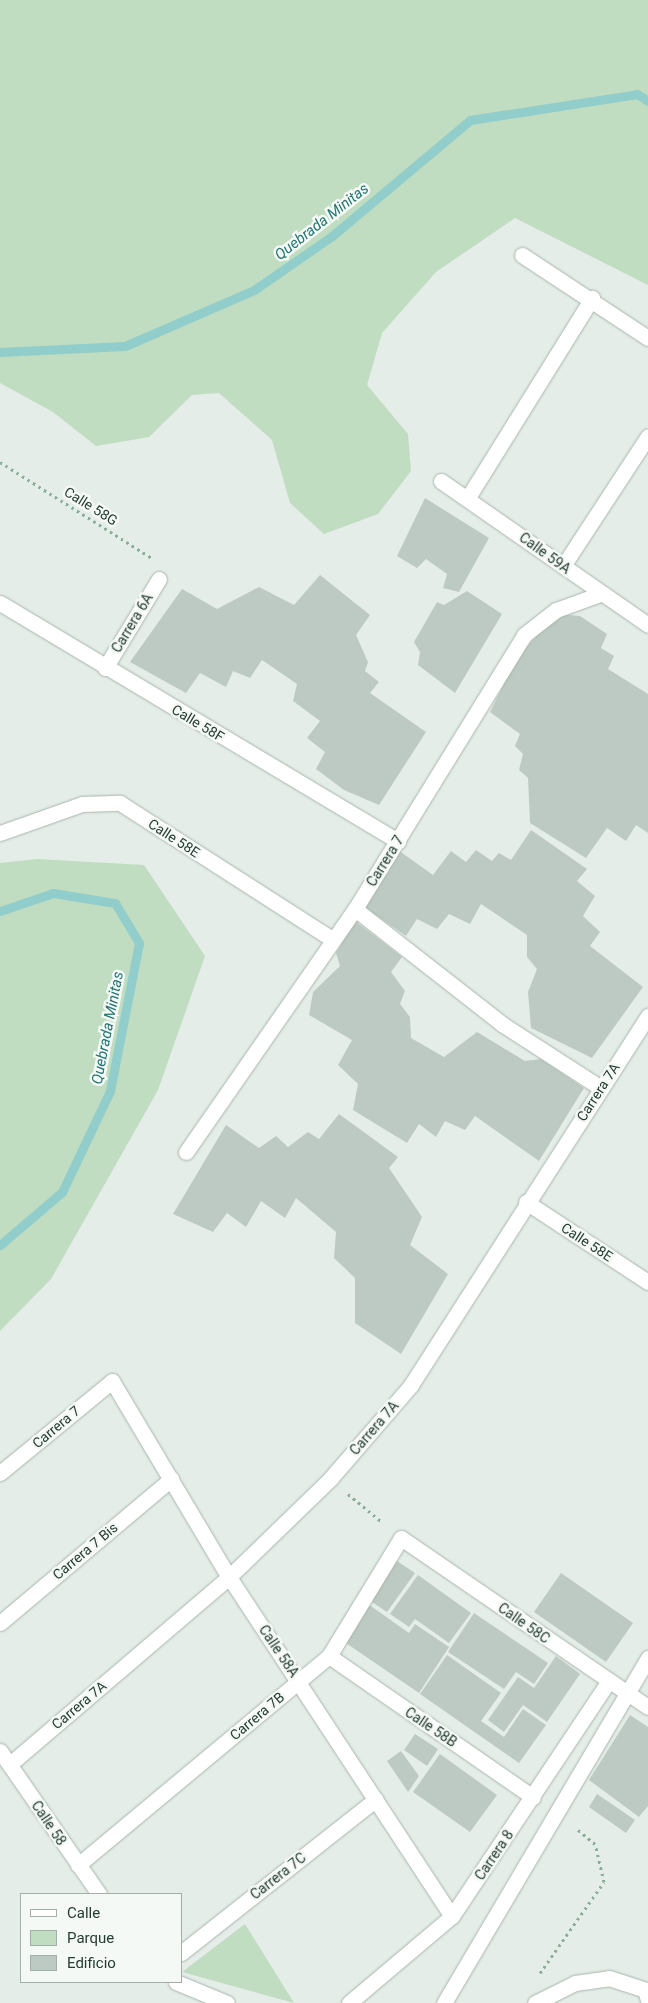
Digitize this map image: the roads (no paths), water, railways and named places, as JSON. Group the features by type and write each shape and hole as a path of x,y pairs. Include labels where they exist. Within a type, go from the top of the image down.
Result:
{"street":[{"path":"522,255 592,298 648,338"},
{"path":"467,499 592,298"},
{"path":"563,566 648,436"},
{"name":"Calle 59A","path":"441,481 600,594 648,625"},
{"name":"Carrera 6A","path":"105,668 159,579"},
{"name":"Carrera 7","path":"186,1152 355,909 524,635 556,610 600,594"},
{"name":"Calle 58F","path":"0,603 105,668 398,841"},
{"name":"Calle 58E","path":"0,834 82,804 120,803 334,940"},
{"path":"355,909 502,1024 601,1088"},
{"name":"Carrera 7A","path":"10,1764 230,1577 330,1479 411,1385 526,1202 648,1016"},
{"name":"Calle 58E","path":"526,1202 648,1282"},
{"name":"Carrera 7","path":"0,1473 112,1381"},
{"name":"Calle 58A","path":"112,1381 230,1577 452,1916"},
{"name":"Carrera 7 Bis","path":"0,1624 171,1479"},
{"name":"Carrera 7B","path":"78,1865 329,1656 401,1538"},
{"name":"Calle 58C","path":"401,1538 648,1706"},
{"name":"Calle 58B","path":"329,1656 533,1797"},
{"path":"444,2003 559,1814 626,1692 648,1658"},
{"name":"Carrera 8","path":"349,2003 452,1916 533,1797 609,1680"},
{"name":"Calle 58","path":"0,1751 98,1893"},
{"name":"Carrera 7C","path":"182,1952 376,1799"},
{"path":"536,2002 575,1983 608,1978 647,1995"},
{"path":"178,1983 227,2003"}],"waterway":[{"name":"Quebrada Minitas","path":"0,352 125,346 254,290 332,236 470,120 637,94 648,101"},
{"name":"Quebrada Minitas","path":"0,911 53,893 115,903 139,943 110,1091 62,1192 0,1245"}]}
